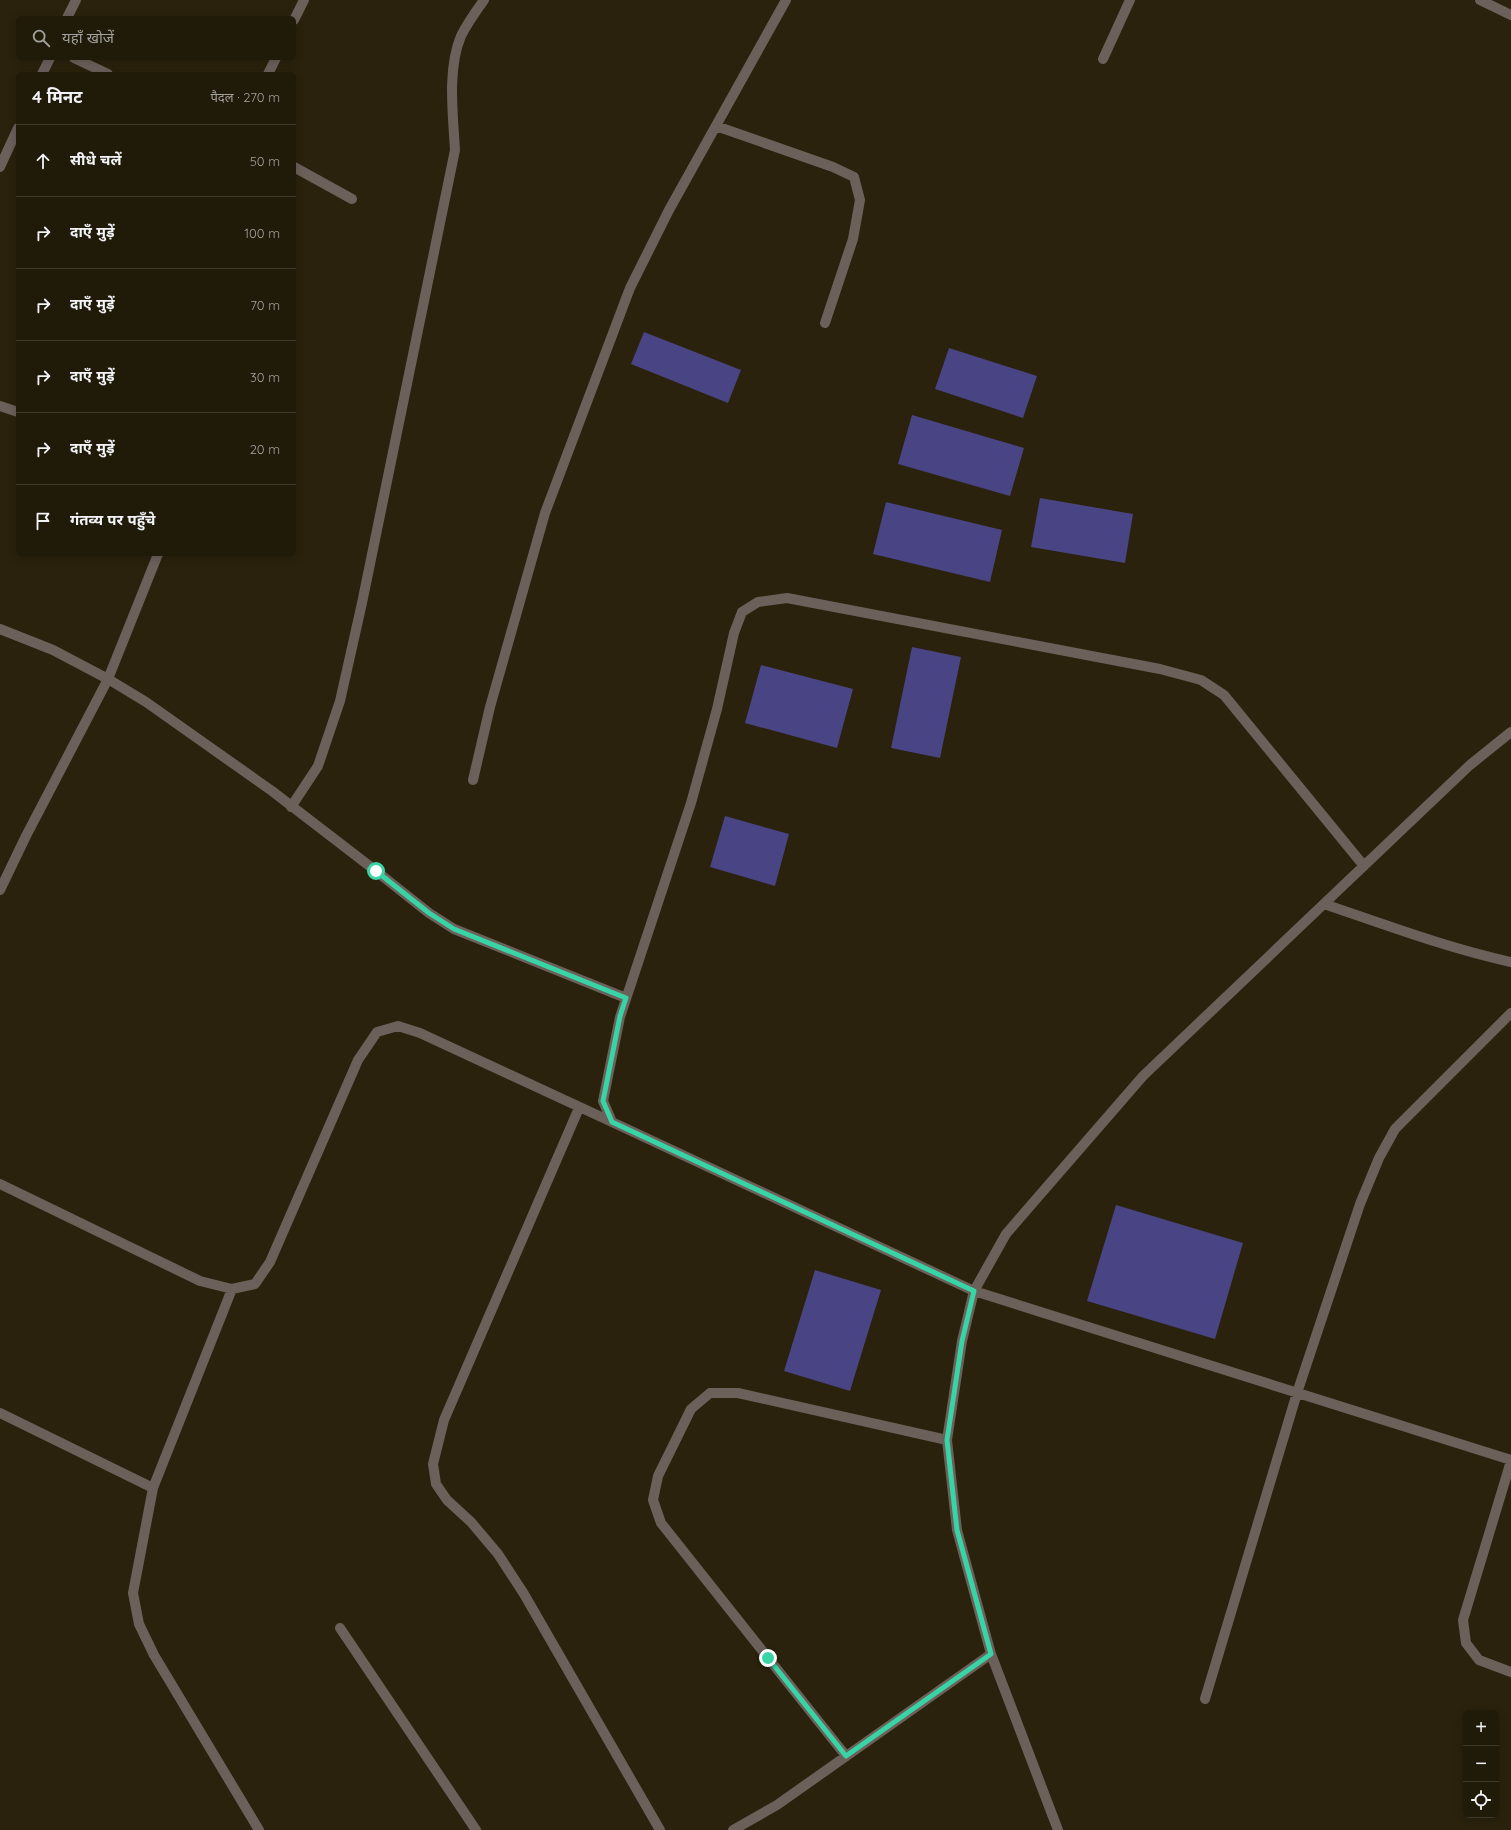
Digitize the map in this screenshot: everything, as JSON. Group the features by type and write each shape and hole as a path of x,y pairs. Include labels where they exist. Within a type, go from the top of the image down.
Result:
{"street":[{"path":"69,16 76,0"},
{"path":"296,16 304,0"},
{"path":"291,806 318,766 340,701 362,603 455,150 453,115 454,64 461,36 484,0"},
{"path":"473,780 490,707 551,499 630,288 669,210 786,0"},
{"path":"1103,59 1130,0"},
{"path":"1480,0 1511,15"},
{"path":"43,72 49,60"},
{"path":"78,60 104,72"},
{"path":"269,72 275,60"},
{"path":"716,126 833,167 854,177 860,200 853,239 825,323"},
{"path":"0,166 16,132"},
{"path":"296,168 352,199"},
{"path":"0,406 16,411"},
{"path":"0,890 26,836 108,679 157,556"},
{"path":"612,1122 603,1101 620,1016 691,803 717,710 734,633 742,612 758,602 787,598 1160,669 1200,680 1224,695 1364,866"},
{"path":"0,629 53,650 108,679 159,711 272,791 429,913 454,929 626,998"},
{"path":"1058,1830 991,1654 957,1530 947,1440 962,1341 974,1291 1006,1234 1143,1076 1470,765 1511,732"},
{"path":"1324,904 1416,935 1484,956 1511,962"},
{"path":"1205,1699 1297,1393 1360,1204 1379,1158 1395,1129 1511,1013"},
{"path":"0,1184 200,1281 232,1289 256,1284 270,1262 358,1060 377,1032 398,1026 420,1033 974,1291 1511,1461 1463,1620 1466,1644 1479,1660 1511,1672"},
{"path":"579,1108 444,1420 433,1464 436,1484 447,1500 471,1522 498,1554 524,1594 660,1830"},
{"path":"232,1289 153,1488 133,1593 139,1624 154,1655 259,1830"},
{"path":"846,1756 661,1523 653,1500 658,1476 691,1409 710,1393 738,1393 947,1440"},
{"path":"0,1413 153,1488"},
{"path":"340,1628 476,1830"},
{"path":"733,1830 777,1805 991,1654"}],"building":[{"path":"644,332 741,370 728,403 631,364"},
{"path":"949,348 1037,376 1023,418 935,389"},
{"path":"912,415 1024,448 1010,496 898,464"},
{"path":"1040,498 1133,514 1125,563 1031,547"},
{"path":"886,502 1002,530 990,582 873,554"},
{"path":"912,647 961,657 940,758 891,748"},
{"path":"761,665 853,689 837,748 745,723"},
{"path":"725,816 789,834 775,886 710,867"},
{"path":"1116,1205 1243,1243 1215,1339 1087,1301"},
{"path":"815,1270 881,1290 850,1391 784,1371"}],"route":[{"path":"376,871 429,913 454,929 626,998 620,1016 603,1101 612,1122 974,1291 962,1341 947,1440 957,1530 991,1654 846,1756 768,1658"}]}
